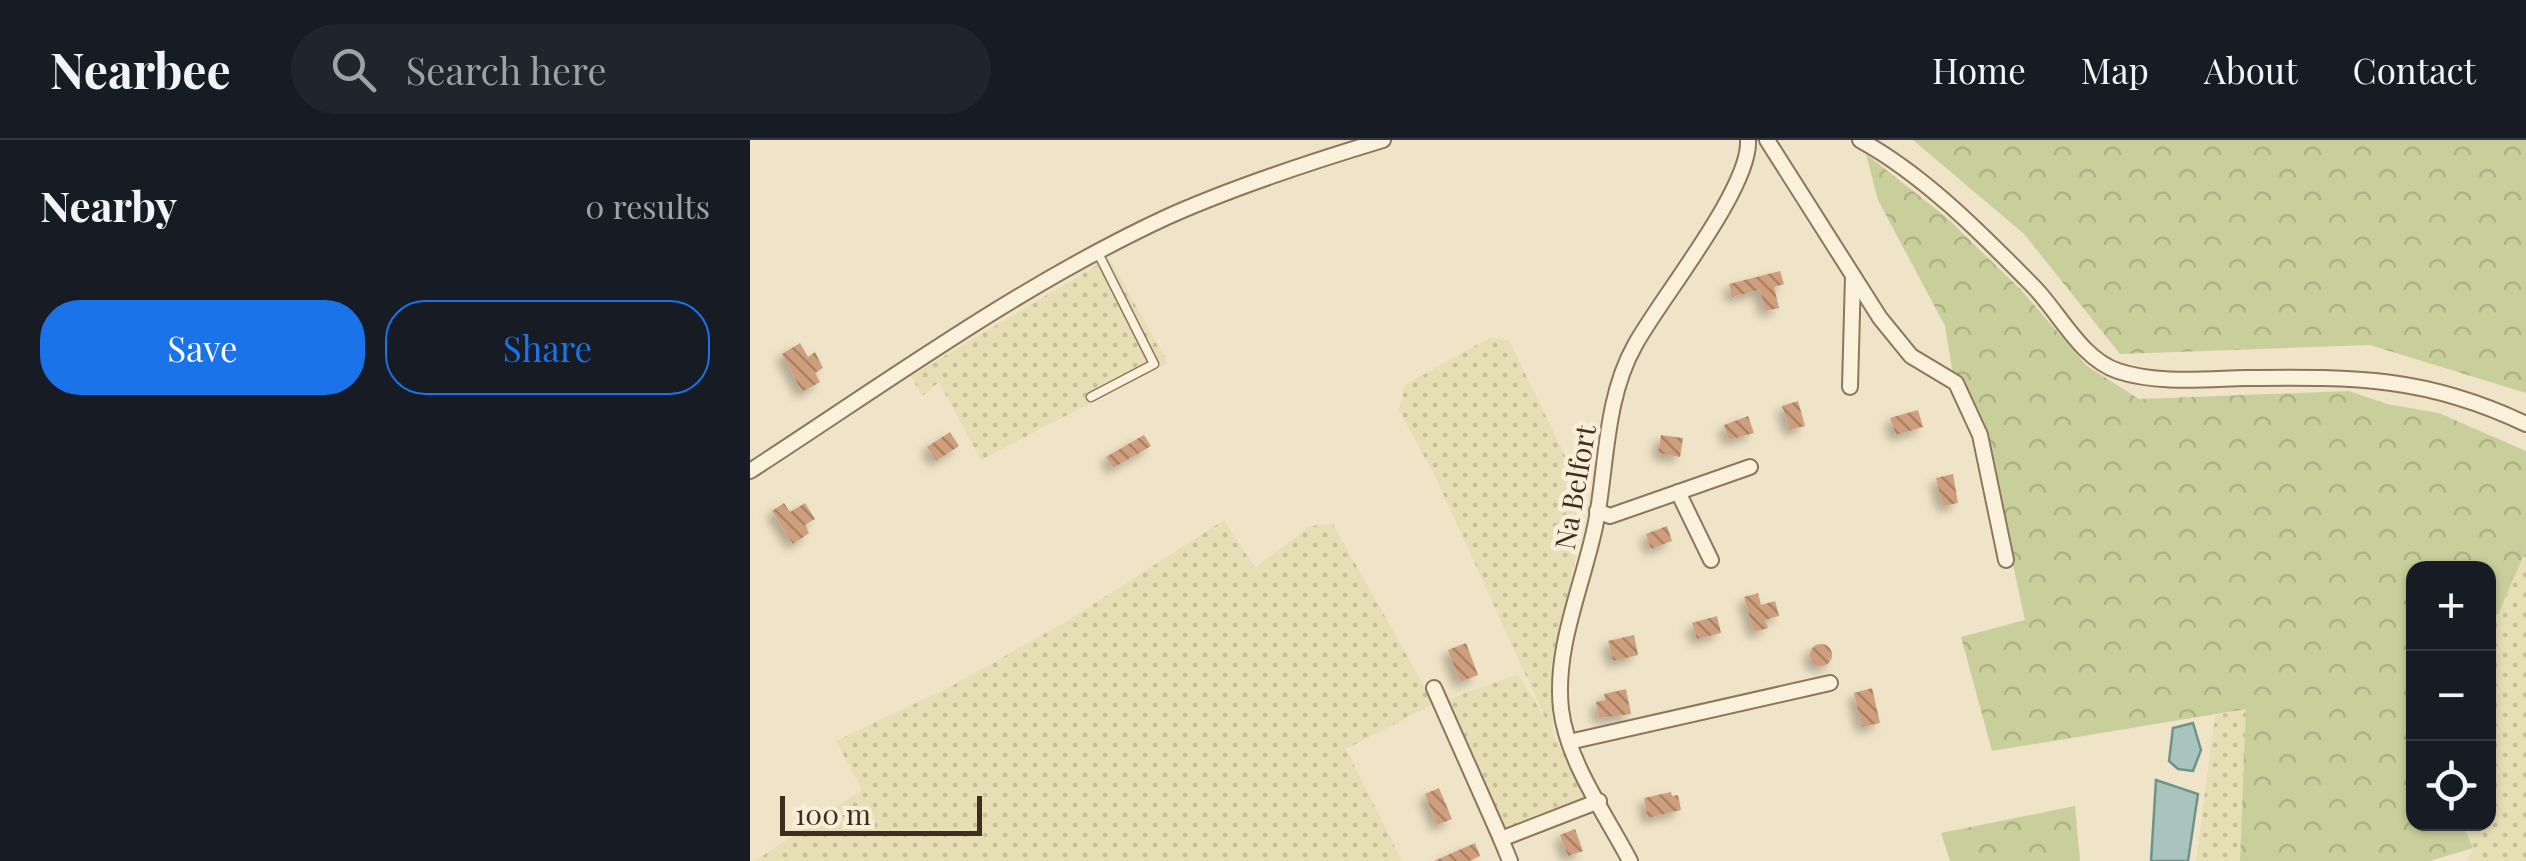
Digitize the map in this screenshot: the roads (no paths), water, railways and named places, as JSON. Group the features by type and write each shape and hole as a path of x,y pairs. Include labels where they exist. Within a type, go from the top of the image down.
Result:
{"street":[{"path":"750,471 996,312 1098,253 1168,217 1383,140"},
{"name":"Na Belfort","path":"1630,861 1570,742 1561,708 1562,667 1622,374 1634,347 1707,236 1744,161 1748,140"},
{"path":"1767,140 1853,275 1911,356 1956,383 1980,435 2006,560"},
{"path":"1860,140 1944,202 2035,288 2090,354 2115,371 2187,379 2364,378 2412,383 2526,424"},
{"path":"1850,386 1853,275"},
{"path":"1597,511 1610,516 1750,467"},
{"path":"1678,492 1711,560"},
{"path":"1570,742 1830,683"},
{"path":"1434,688 1510,861"},
{"path":"1501,840 1600,802"}],"lane":[{"path":"1091,397 1154,364 1098,253"}],"water":[{"path":"2193,723 2201,750 2193,771 2178,769 2169,761 2173,728"},
{"path":"2156,780 2198,794 2188,861 2151,861"}]}
